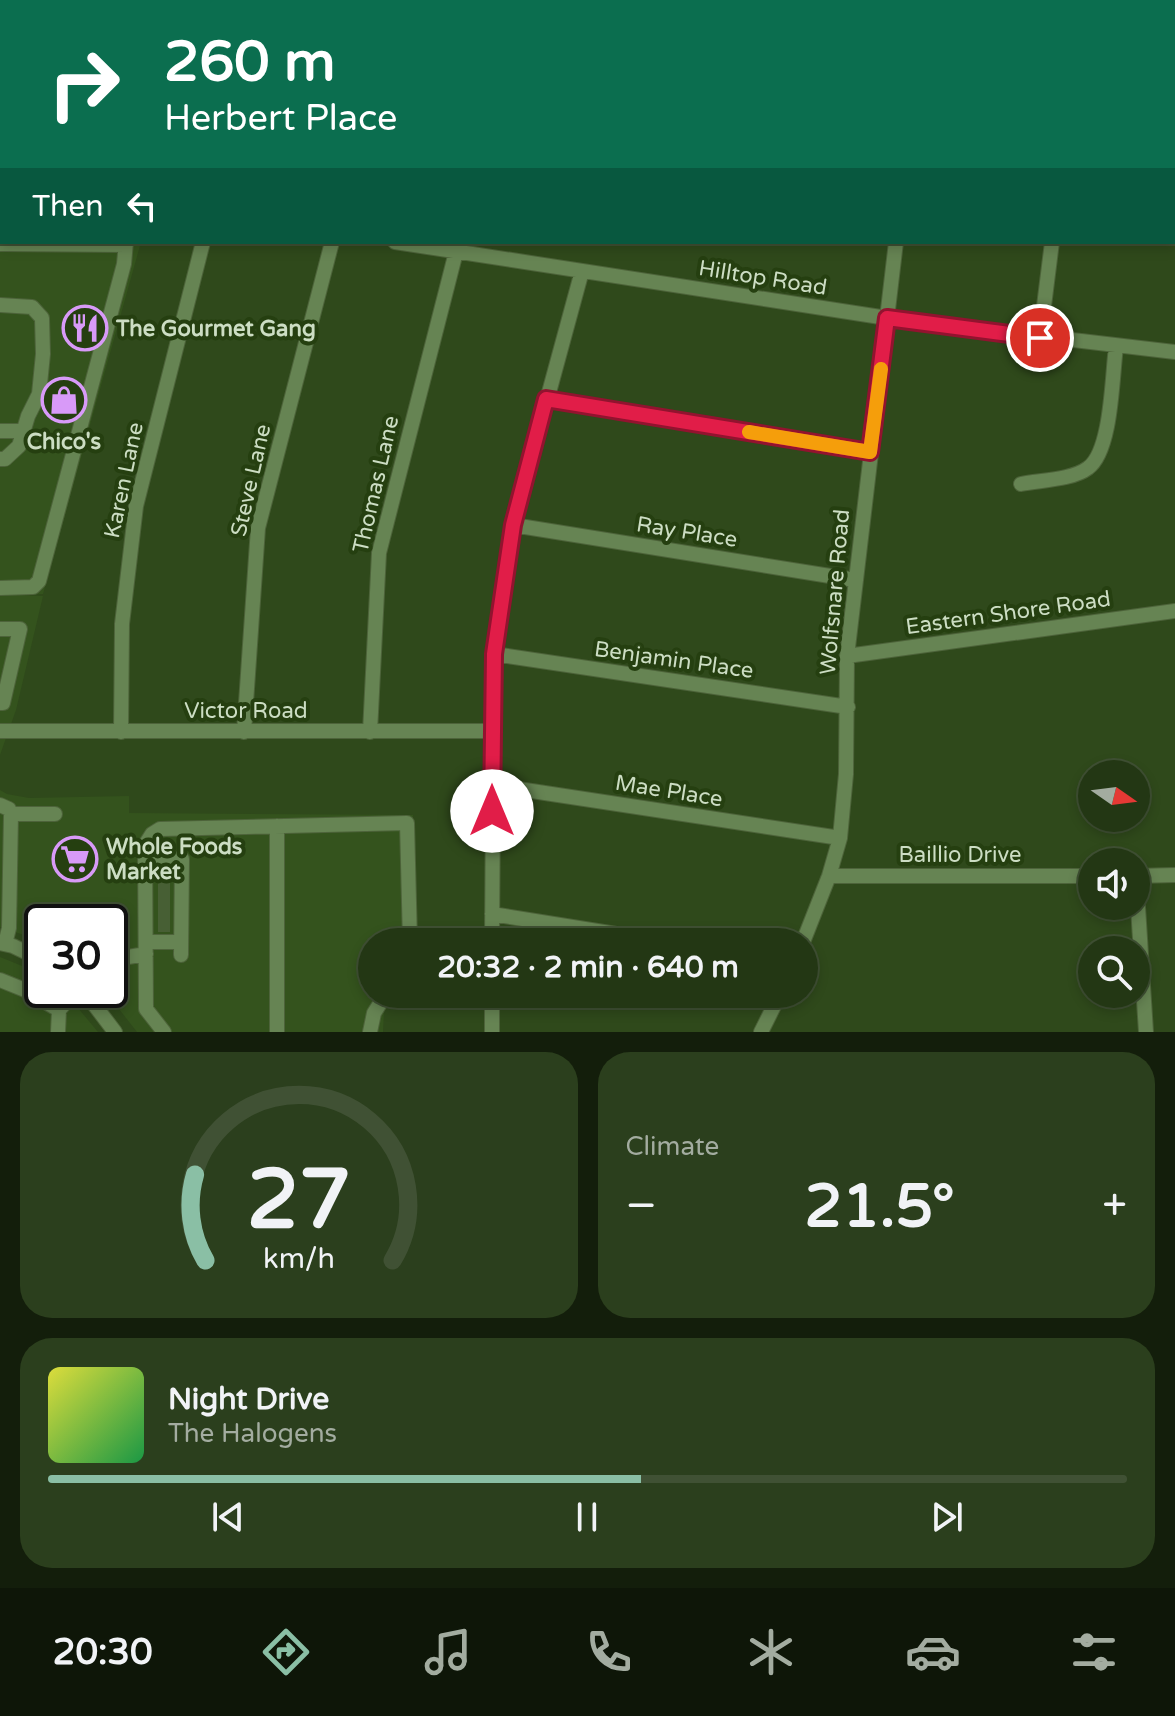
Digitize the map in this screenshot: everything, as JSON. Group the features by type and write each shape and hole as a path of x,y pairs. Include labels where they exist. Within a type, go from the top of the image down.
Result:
{"street":[{"path":"0,588 33,587 39,581 124,264 126,244"},
{"name":"Karen Lane","path":"121,732 122,624 136,506 202,244"},
{"name":"Steve Lane","path":"244,732 258,528 331,244"},
{"name":"Hilltop Road","path":"407,244 887,318 1175,352"},
{"name":"Wolfsnare Road","path":"809,928 840,838 846,774 847,656 896,244"},
{"path":"1040,338 1052,244"},
{"name":"Thomas Lane","path":"370,732 379,553 456,252"},
{"path":"492,928 494,654 513,525 582,271"},
{"path":"0,305 32,307 42,318 43,354 39,394 19,446 5,459 0,459"},
{"path":"1021,484 1079,473 1096,461 1106,428 1116,347"},
{"path":"546,399 870,452"},
{"path":"0,431 23,431"},
{"name":"Ray Place","path":"513,525 855,580"},
{"name":"Eastern Shore Road","path":"847,656 1175,611"},
{"path":"0,629 20,629 3,703 0,703"},
{"name":"Benjamin Place","path":"494,654 848,707"},
{"name":"Victor Road","path":"0,731 493,731"},
{"name":"Mae Place","path":"492,785 840,838"},
{"path":"24,953 2,944 9,928 5,810 55,814"},
{"path":"128,954 146,948 181,948 145,859 145,845 152,834 160,829 407,823 410,928"},
{"path":"277,826 277,1032"},
{"path":"145,859 182,859 146,948 146,1009 164,1032"},
{"path":"1150,876 1175,875"},
{"name":"Baillio Drive","path":"829,876 1078,876"},
{"path":"492,914 579,928"},
{"path":"1139,920 1146,1032"},
{"path":"0,980 25,990 59,1010 58,1032"},
{"path":"95,1008 115,1032"},
{"path":"370,1032 377,1008"},
{"path":"492,1008 492,1032"},
{"path":"761,1032 773,1008"}],"shaded area":[{"path":"0,244 140,244 43,594 16,595 43,596 16,710 0,755"},
{"path":"0,790 29,798 129,796 129,813 413,815 416,928 358,928 358,1008 386,1008 383,1032 137,1032 118,1008 128,1008 128,904 24,904 24,935 0,927"},
{"path":"0,957 24,967 24,1008 78,1008 98,1032 0,1032"}],"tunnel":[{"path":"158,879 170,879"},
{"path":"158,892 170,892"},
{"path":"158,902 170,902"},
{"path":"158,913 170,913"},
{"path":"158,925 170,925"}],"slow traffic":[{"path":"749,432 870,452 881,369"}],"place":[{"name":"The Gourmet Gang","path":"85,328"},
{"name":"Chico's","path":"64,400"},
{"name":"Whole Foods Market","path":"75,859"}],"route":[{"path":"492,811 494,654 513,525 546,399 870,452 887,318 1040,338"}]}
